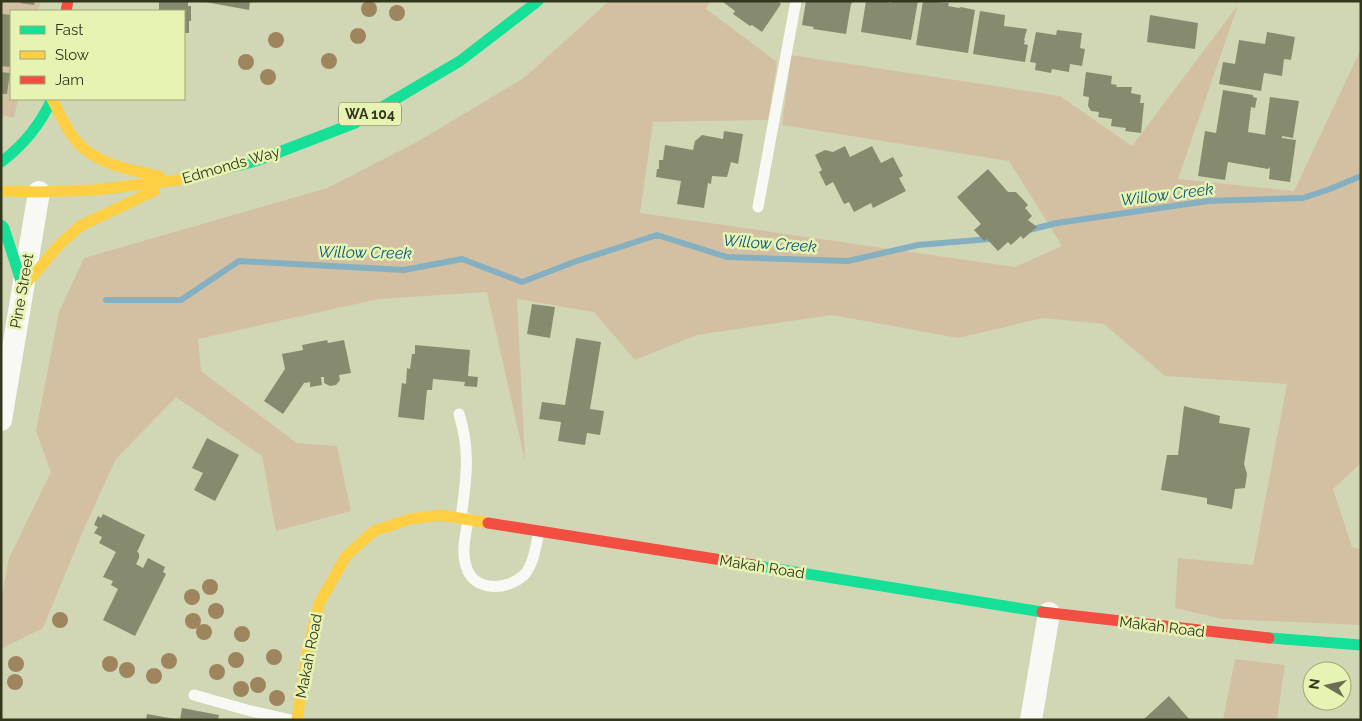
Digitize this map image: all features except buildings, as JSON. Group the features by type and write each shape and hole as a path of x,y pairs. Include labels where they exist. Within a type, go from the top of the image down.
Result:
{"street":[{"name":"Edmonds Way","path":"1,191 95,190 178,180 256,161 355,123 460,61 538,1"},
{"path":"1,162 31,137 41,123 52,100"},
{"path":"53,100 69,129 83,148 107,163 178,180"},
{"path":"23,287 60,244 80,226 178,180"},
{"name":"Pine Street","path":"1,420 39,192"},
{"path":"1,225 4,228 23,287"},
{"name":"Makah Road","path":"297,720 307,653 319,604 346,556 374,531 396,523 441,515 1049,613 1246,636 1361,645"},
{"path":"1031,720 1049,613"}],"lane":[{"path":"758,207 796,1"},
{"path":"460,414 465,433 468,468 464,519 464,550 466,568 474,580 486,586 502,587 511,584 524,574 531,562 539,531"},
{"path":"194,695 291,720"}],"shaded area":[{"path":"1,1 41,1 38,10 10,10 10,100 18,100 14,118 1,115"},
{"path":"609,1 710,1 706,9 777,62 768,120 653,122 640,213 1015,267 1062,246 1009,161 782,125 791,55 1060,96 1132,146 1238,5 1178,179 1294,191 1361,49 1361,463 1333,489 1352,547 1361,550 1361,625 1222,619 1175,608 1178,558 1253,565 1287,384 1165,376 1104,324 1043,318 958,338 832,315 697,335 635,360 594,312 517,299 525,461 487,292 379,299 198,339 201,371 297,443 337,446 351,511 276,531 262,456 176,397 116,459 83,531 43,628 1,649 1,600 9,558 51,472 36,431 59,312 84,258 327,188 417,142 524,78"},
{"path":"1235,659 1285,665 1277,720 1223,720"}],"waterway":[{"name":"Willow Creek","path":"1029,230 1057,223 1208,201 1303,198 1361,176"},
{"name":"Willow Creek","path":"106,300 181,300 239,261 404,270 462,259 522,282 574,262 657,235 727,257 848,261 918,245 990,239"}],"traffic: fast":[{"path":"228,168 256,161 355,123 460,61 538,1"},
{"path":"1,162 31,134 51,100"},
{"path":"1,225 4,228 23,287"},
{"path":"753,565 1042,612"},
{"path":"1269,638 1361,645"}],"traffic: slow":[{"path":"53,100 70,133 78,143 95,157 116,166 159,176"},
{"path":"1,191 95,190 178,180 228,168"},
{"path":"23,287 60,244 80,226 154,191"},
{"path":"297,720 307,653 319,604 346,556 374,531 410,519 441,515 488,523"}],"traffic: jam":[{"path":"66,10 68,1"},
{"path":"488,523 753,565"},
{"path":"1042,612 1269,638"}]}
